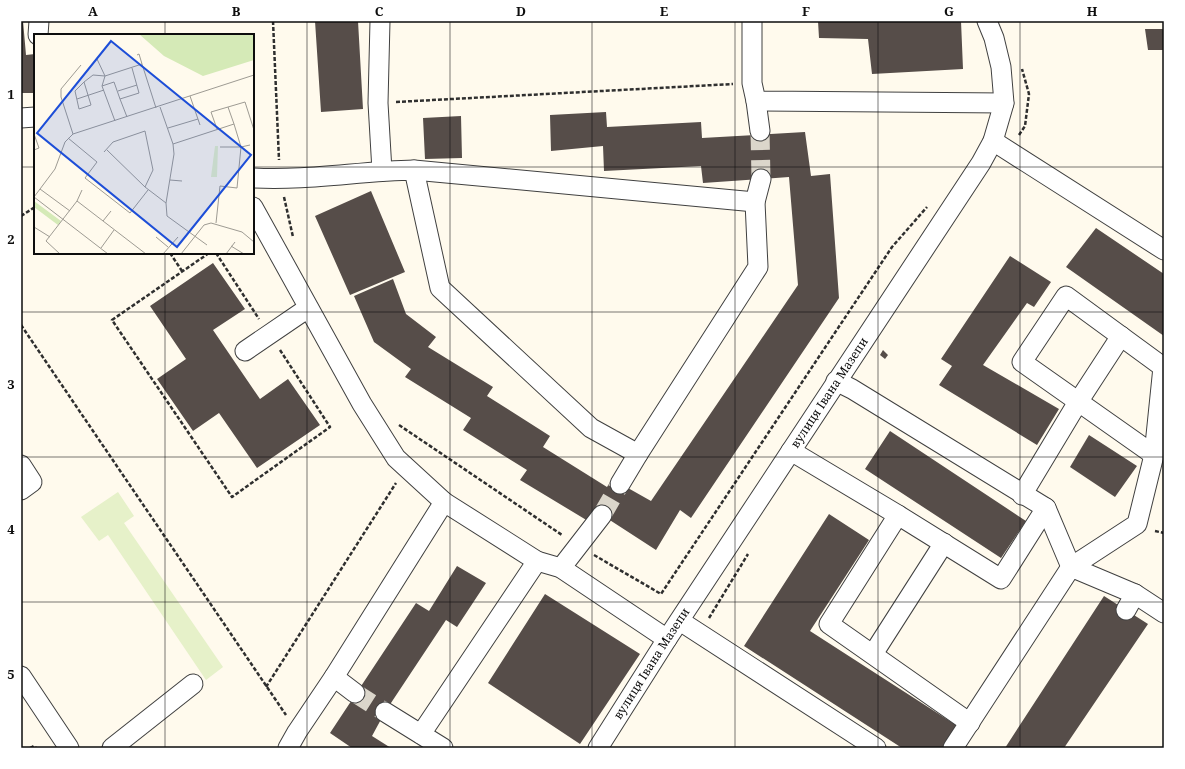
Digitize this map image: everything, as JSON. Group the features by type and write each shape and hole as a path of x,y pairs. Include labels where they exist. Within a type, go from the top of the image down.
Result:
{"street":[{"path":"38,34 39,21"},
{"path":"380,21 378,103 382,171"},
{"path":"752,21 754,92 760,131"},
{"name":"вулиця Івана Мазепи","path":"598,748 667,639 981,163 993,141 1004,103 1001,68 994,38 987,21"},
{"path":"754,92 1004,103"},
{"path":"21,118 34,117"},
{"path":"993,141 1164,250"},
{"path":"254,178 280,180 382,171 414,170 755,202"},
{"path":"414,170 440,288 591,428 638,454"},
{"path":"620,484 758,267 755,202 761,179"},
{"path":"254,209 362,404 396,458 444,502 537,561 561,568 667,639"},
{"path":"953,748 1071,567 1136,524 1154,455 1164,367 1066,296 1022,362 1154,455"},
{"path":"245,351 308,308"},
{"path":"1022,495 1078,402 1121,336"},
{"path":"836,381 852,389 1022,495 1046,508 1071,567 1130,602 1164,613"},
{"path":"791,451 1001,579 1046,508"},
{"path":"21,465 32,482 21,490"},
{"path":"293,740 444,502"},
{"path":"561,568 602,515"},
{"path":"898,515 829,624 970,723"},
{"path":"873,654 944,543"},
{"path":"421,734 537,561"},
{"path":"680,621 876,748"},
{"path":"21,676 69,748"},
{"path":"334,677 356,693"},
{"path":"112,748 193,684"},
{"path":"385,712 443,748"}],"path":[{"path":"273,21 280,180 293,239"},
{"path":"378,103 754,92"},
{"path":"398,424 578,545 661,594 892,246 932,201"},
{"path":"21,216 34,208"},
{"path":"171,254 182,272"},
{"path":"208,254 112,320 232,497 330,427 217,254"},
{"path":"21,326 266,687 293,740"},
{"path":"266,687 406,467"},
{"path":"30,748 34,746 36,748"}],"green space":[{"path":"118,492 134,516 124,523 223,667 206,680 108,535 99,541 81,517"}],"building":[{"path":"21,21 23,21 26,55 34,54 34,93 21,93"},
{"path":"315,21 358,21 363,109 321,112"},
{"path":"818,21 961,21 963,69 872,74 868,39 819,38"},
{"path":"1145,29 1164,29 1164,50 1148,50"},
{"path":"606,112 607,127 701,122 702,138 805,132 811,176 830,174 839,298 691,518 680,510 656,550 602,515 588,521 520,480 527,470 463,430 471,418 405,377 411,369 374,342 354,296 393,279 406,314 436,337 428,347 493,387 487,396 550,436 543,447 607,487 612,479 651,501 798,285 789,177 703,183 701,166 604,171 603,146 551,151 550,115"},
{"path":"461,116 462,158 425,159 423,118"},
{"path":"371,191 405,272 350,295 315,216"},
{"path":"1096,228 1164,274 1164,336 1066,267"},
{"path":"1010,256 1051,282 1034,307 1027,303 983,365 1059,409 1037,445 939,385 952,366 941,359"},
{"path":"213,263 245,309 213,330 260,399 288,379 320,425 257,468 219,413 193,431 157,379 186,359 150,306"},
{"path":"883,350 888,355 885,359 880,355"},
{"path":"890,431 1026,521 1001,558 865,469"},
{"path":"1089,435 1137,466 1115,497 1070,467"},
{"path":"829,514 869,540 810,631 959,727 946,748 902,748 744,646"},
{"path":"457,566 486,583 457,627 446,620 385,712 372,736 391,748 352,748 330,733 416,603 429,611"},
{"path":"545,594 640,654 580,744 488,683"},
{"path":"1104,596 1148,624 1064,748 1005,748"}],"tunnel":[{"path":"760,131 761,179"},
{"path":"602,515 620,484"},
{"path":"355,693 385,712"}]}
